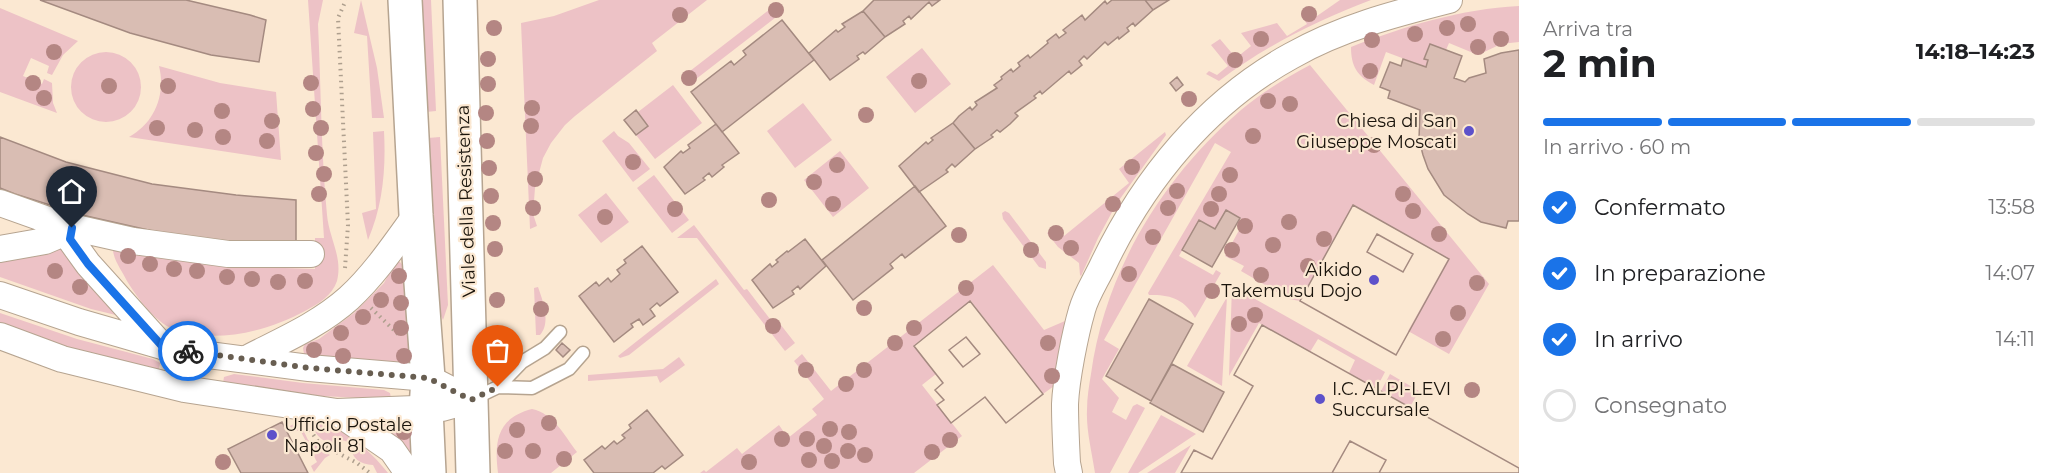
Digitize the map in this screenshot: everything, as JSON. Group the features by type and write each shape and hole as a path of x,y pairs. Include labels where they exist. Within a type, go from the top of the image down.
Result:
{"street":[{"path":"394,0 407,33"},
{"path":"405,0 427,393 429,473"},
{"name":"Viale della Resistenza","path":"460,0 484,394 472,473"},
{"path":"1069,473 1065,402 1082,309 1132,209 1161,170 1201,123 1227,99 1258,75 1291,55 1325,38 1388,15 1449,0"},
{"path":"0,203 67,227 133,241 228,254 311,254"},
{"path":"246,359 301,332 350,297 385,258 416,215"},
{"path":"0,249 45,241 59,235 67,227"},
{"path":"67,227 70,239 88,264 162,346"},
{"path":"0,296 162,346 309,368 427,393 484,394"},
{"path":"0,336 62,359 184,389 337,412 427,393"},
{"path":"184,389 193,352"},
{"path":"337,412 392,450 408,473"}],"lane":[{"path":"484,394 522,362 545,348 560,332"},
{"path":"484,394 532,388 569,369 583,353"}],"path":[{"path":"345,272 348,225 338,18 346,0"},
{"path":"364,302 397,333 408,335"},
{"path":"308,426 319,443 357,463 370,473"}],"shaded area":[{"path":"308,0 323,0 318,24 323,167 328,223 338,264 335,286 324,299 315,305 291,318 259,329 210,336 170,328 142,303 131,288 115,258 113,244 226,266 315,269 315,238 324,238"},
{"path":"361,0 377,68 384,118 372,118 367,36 354,33"},
{"path":"421,0 431,0 436,111 426,112"},
{"path":"599,0 707,0 652,43 657,51 575,116 551,143 543,158 535,188 533,214 537,226 530,229 521,23 554,16"},
{"path":"1340,0 1371,0 1292,35 1255,56 1219,81 1206,74 1209,71 1217,75 1228,66 1211,45 1220,39 1236,58 1251,46 1241,33 1277,23 1287,36 1307,24 1301,15 1311,9 1317,16"},
{"path":"778,3 784,11 687,86 681,78"},
{"path":"1519,6 1519,42 1501,44 1478,55 1449,43 1446,50 1430,44 1424,58 1428,60 1426,67 1386,52 1374,85 1359,74 1352,60 1351,47 1371,39 1455,15"},
{"path":"0,8 78,41 63,55 52,75 47,73 49,66 31,58 23,76 42,84 44,79 52,83 53,103 57,113 0,92"},
{"path":"922,48 951,84 915,113 886,77"},
{"path":"106,52 119,55 131,62 138,74 141,87 138,100 131,112 119,119 106,122 93,119 81,112 74,100 71,87 74,74 81,62 93,55"},
{"path":"1310,65 1489,284 1449,354 1408,331 1448,259 1353,205 1300,301 1289,299 1241,271 1244,266 1225,256 1244,221 1226,210 1215,229 1199,220 1179,256 1213,275 1216,270 1221,273 1195,318 1186,306 1176,299 1149,295 1148,293 1231,152 1215,143 1104,340 1119,349 1102,379 1119,398 1112,412 1126,420 1133,406 1137,404 1145,408 1110,473 1095,473 1088,433 1087,405 1098,336 1109,299 1142,228 1163,196 1213,136 1257,97"},
{"path":"159,66 220,83 276,92 281,160 129,137 146,124 156,107 161,87"},
{"path":"673,85 702,123 655,159 636,135 648,126 638,112"},
{"path":"803,103 832,140 795,168 767,131"},
{"path":"384,131 382,187 377,214 368,240 362,213 376,209 373,132"},
{"path":"614,131 629,143 650,169 633,182 602,141"},
{"path":"1165,132 1166,135 1117,203 1081,276 1079,263 1058,247 1047,233 1056,227 1064,236 1129,183 1119,169"},
{"path":"440,137 448,305 443,320 436,305 428,138"},
{"path":"840,151 869,188 833,217 804,180"},
{"path":"654,175 689,220 672,233 637,188"},
{"path":"606,193 629,222 601,243 578,215"},
{"path":"1005,211 1009,213 1046,262 1046,269 1039,267 1003,219 1002,213"},
{"path":"694,225 744,290 747,289 773,323 777,320 795,343 785,351 697,238 677,238"},
{"path":"52,246 68,248 124,317 91,309 0,277 0,256"},
{"path":"395,262 400,262 405,268 409,365 309,357 304,354 305,344 319,339 354,313 384,283"},
{"path":"993,265 1044,330 1065,321 1054,386 1043,394 971,301 914,345 936,374 922,385 962,436 914,473 700,473 704,470 706,472 737,448 742,454 779,425 788,438 817,415 812,409 824,399 794,361 802,354 831,391"},
{"path":"716,279 719,284 629,355 620,358 618,356"},
{"path":"1232,286 1385,372 1376,389 1349,373 1355,360 1318,339 1310,352 1259,323 1229,376"},
{"path":"538,287 546,318 543,330 540,335 536,335 534,288"},
{"path":"1227,297 1222,386 1187,366"},
{"path":"0,313 77,339 153,359 160,363 159,369 74,350 0,324"},
{"path":"679,357 685,365 660,383 657,376 588,381 588,375 663,369"},
{"path":"234,374 384,390 390,393 391,398 302,395 223,383 224,377"},
{"path":"1390,374 1419,391 1410,407 1381,391"},
{"path":"532,409 552,420 577,452 551,473 498,473 497,451 500,432 511,418"},
{"path":"411,415 413,468 370,423"},
{"path":"1161,415 1196,434 1138,473 1128,473"},
{"path":"313,418 355,440 388,473 377,473 373,465 357,460 350,445 345,441 331,444 323,440 315,432"},
{"path":"299,421 308,440 330,455 314,472 311,466 317,462 300,430 293,432 290,426"},
{"path":"1191,445 1175,473 1147,473"}],"building":[{"path":"40,0 186,0 250,15 266,20 259,62 211,55 130,33"},
{"path":"874,0 940,0 932,6 929,2 911,19 909,16 903,21 905,24 885,37 863,11"},
{"path":"1112,0 1145,0 1153,10 1135,26 1133,23 1127,28 1129,31 1119,39 1118,37 1108,45 1105,42 1087,59 1084,56 1079,61 1082,65 1071,74 1069,71 1042,94 1040,91 1034,96 1036,98 1015,113 1018,116 1010,124 1000,132 997,130 991,135 993,137 975,149 953,123 959,116 970,107 972,110 977,105 975,102 997,88 994,85 1002,79 1001,77 1011,69 1013,72 1020,66 1018,63 1028,55 1030,58 1056,34 1059,38 1066,33 1063,30 1082,15 1085,20 1105,1 1107,4"},
{"path":"1145,0 1169,0 1153,10"},
{"path":"863,11 885,37 865,54 863,52 857,56 859,59 830,80 809,53 836,30 838,32 845,27 842,24"},
{"path":"782,20 814,60 722,132 691,92 731,61 734,65 746,55 743,51"},
{"name":"Chiesa di San Giuseppe Moscati","path":"1430,44 1462,56 1454,78 1465,82 1469,78 1486,73 1484,59 1519,50 1519,221 1508,221 1506,228 1481,222 1444,195 1428,169 1423,155 1419,140 1420,110 1388,98 1390,91 1380,87 1390,62 1401,66 1403,59 1426,67 1428,60 1424,59"},
{"path":"1177,77 1183,85 1176,91 1170,83"},
{"path":"636,110 648,126 636,135 624,120"},
{"path":"953,123 975,149 955,167 952,164 946,170 948,172 919,192 899,166 926,142 928,144 933,140 931,138"},
{"path":"716,124 739,153 722,165 724,167 712,177 709,173 703,178 705,180 685,194 664,167 681,151 683,153 690,148 688,145"},
{"path":"0,137 66,162 152,184 296,200 296,243 222,241 157,232 82,215 15,194 0,188"},
{"path":"915,186 946,226 905,258 902,254 890,264 893,268 853,300 822,260"},
{"name":"Aikido Takemusu Dojo","path":"1353,205 1449,259 1396,355 1300,301","holes":["1377,234 1413,254 1403,272 1367,252"]},
{"name":"Aikido Takemusu Dojo","path":"1353,205 1449,259 1396,355 1300,301"},
{"path":"1226,210 1240,218 1212,267 1182,250 1199,220 1215,229"},
{"name":"Aikido Takemusu Dojo","path":"1377,234 1413,254 1403,272 1367,252"},
{"path":"805,239 826,266 800,289 798,286 792,291 794,294 773,308 752,280 770,264 772,267 778,262 776,260"},
{"path":"642,246 678,292 660,306 657,303 650,309 655,316 643,325 639,319 631,324 633,327 614,342 579,296 596,282 599,286 608,278 611,282 620,274 617,270 626,263 624,260"},
{"path":"1149,299 1193,324 1151,401 1106,376"},
{"path":"970,301 1043,394 1006,423 985,397 951,423 937,405 944,400 935,390 943,383 914,346","holes":["966,337 980,354 963,367 949,350"]},
{"path":"970,301 1043,394 1006,423 985,397 951,423 937,405 944,400 935,390 943,383 914,346"},
{"name":"I.C. ALPI-LEVI Succursale","path":"1262,325 1519,468 1519,473 1379,473 1386,460 1350,441 1332,473 1181,473 1194,450 1212,459 1253,386 1234,375"},
{"name":"I.C. ALPI-LEVI Succursale","path":"1262,325 1519,468 1519,473 1181,473 1194,450 1212,459 1253,386 1234,375"},
{"path":"497,332 508,332 508,348 498,348"},
{"path":"966,337 980,354 963,367 949,350"},
{"path":"562,343 570,350 563,357 556,350"},
{"path":"1172,364 1224,392 1203,432 1150,403"},
{"path":"647,410 683,455 665,469 662,466 653,473 594,473 584,460 602,446 605,449 614,441 617,444 625,438 622,435 631,428 629,425"},
{"name":"Ufficio Postale Napoli 81","path":"282,422 308,473 241,473 228,449"},
{"name":"I.C. ALPI-LEVI Succursale","path":"1350,441 1386,460 1379,473 1332,473"}],"way so far":[{"path":"188,351 309,368 428,378 471,400 498,387"}],"place":[{"name":"Chiesa di San Giuseppe Moscati","path":"1469,131"},
{"name":"Aikido Takemusu Dojo","path":"1374,280"},
{"name":"I.C. ALPI-LEVI Succursale","path":"1320,399"},
{"name":"Ufficio Postale Napoli 81","path":"272,435"}],"route":[{"path":"72,228 70,239 88,264 162,346 188,351"}]}
